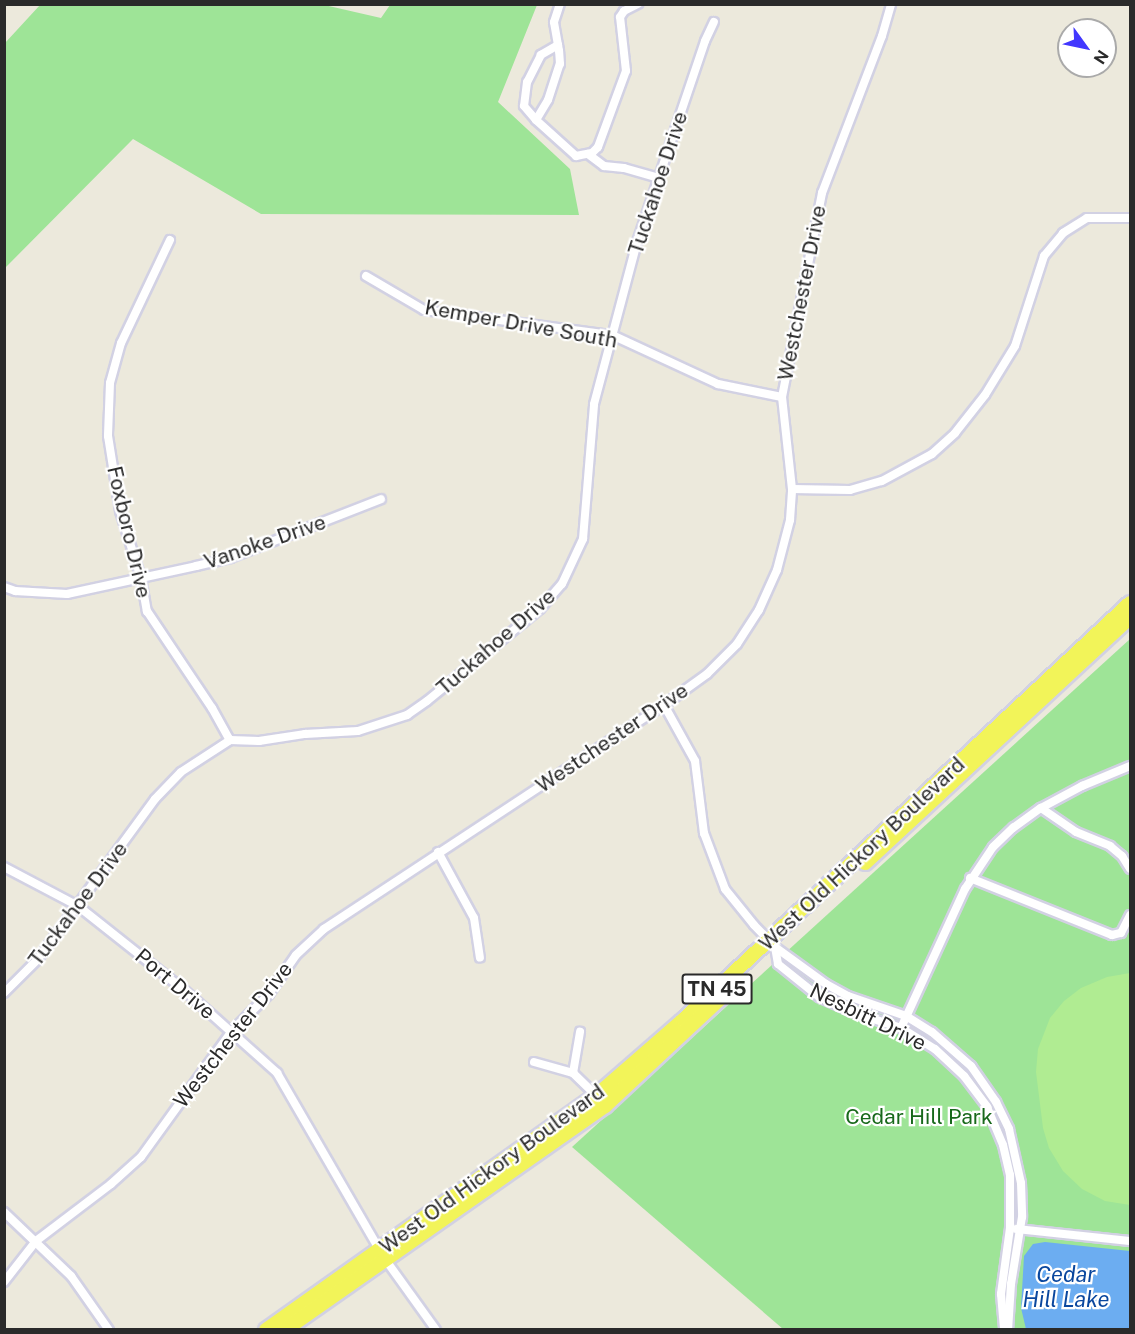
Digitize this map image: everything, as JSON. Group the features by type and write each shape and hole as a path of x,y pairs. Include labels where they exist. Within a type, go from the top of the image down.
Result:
{"main road":[{"name":"West Old Hickory Boulevard","path":"772,944 1131,603"},
{"name":"West Old Hickory Boulevard","path":"285,1329 382,1255 601,1100 683,1020 772,944 1131,618"},
{"name":"West Old Hickory Boulevard","path":"266,1329 382,1255"}],"street":[{"path":"536,120 542,114 557,79 560,64 554,22 560,4"},
{"path":"558,45 541,55 527,82 524,106 571,153 576,156 588,154 598,147 624,80 626,71 620,28 621,16 624,11 638,4"},
{"name":"Westchester Drive","path":"4,1282 36,1241 111,1184 141,1157 231,1032 269,994 296,955 324,929 664,705 706,674 737,644 759,610 783,551 790,520 792,489 782,397 822,193 882,36 891,4"},
{"name":"Tuckahoe Drive","path":"4,993 38,959 155,799 181,772 230,740 259,741 305,734 358,731 407,715 540,609 562,584 583,539 594,404 637,242 705,41 714,22"},
{"path":"588,154 604,166 624,168 659,178"},
{"path":"792,489 850,490 882,481 932,454 955,433 979,403 1016,346 1044,256 1063,233 1087,218 1131,218"},
{"name":"Foxboro Drive","path":"170,240 122,343 110,383 108,436 118,499 129,547 141,578 147,611 212,708 230,740"},
{"name":"Kemper Drive South","path":"366,276 424,310 612,335 718,384 782,397"},
{"name":"Vanoke Drive","path":"4,587 15,591 67,594 230,558 381,499"},
{"path":"664,705 695,761 704,833 725,889 772,944"},
{"path":"901,1028 970,878 1003,837 1041,808 1082,786 1129,767"},
{"path":"1041,808 1076,832 1110,846 1122,856 1131,869"},
{"path":"438,852 474,918 480,958"},
{"name":"Port Drive","path":"4,867 78,906 184,990 277,1073 382,1255 436,1329"},
{"path":"970,878 1112,935 1121,933 1131,915"},
{"name":"Nesbitt Drive","path":"772,944 836,990 906,1016 932,1032 958,1054 983,1082 996,1102 1009,1129 1017,1155 1021,1183 1020,1230 1011,1284 1008,1329"},
{"name":"Nesbitt Drive","path":"772,944 778,964 814,993 842,1008 901,1028 935,1049 954,1066 987,1107 999,1131 1010,1174 1010,1228 1001,1294 1004,1329"},
{"path":"573,1072 580,1032"},
{"path":"534,1062 573,1072 601,1100"},
{"path":"4,1212 71,1276 109,1329"},
{"path":"1010,1228 1131,1241"}],"green space":[{"path":"320,4 381,18 390,5 537,5 498,102 570,169 579,215 261,214 133,139 5,268 5,43 40,5"},
{"name":"Cedar Hill Park","path":"1130,639 1130,1329 783,1329 572,1147"},
{"path":"1130,973 1130,1205 1105,1201 1082,1189 1063,1171 1049,1148 1043,1128 1036,1072 1038,1049 1050,1018 1064,1001 1081,988 1107,977"}],"water":[{"name":"Cedar Hill Lake","path":"1045,1242 1130,1251 1130,1329 1026,1329 1021,1308 1024,1256 1033,1244"}]}
